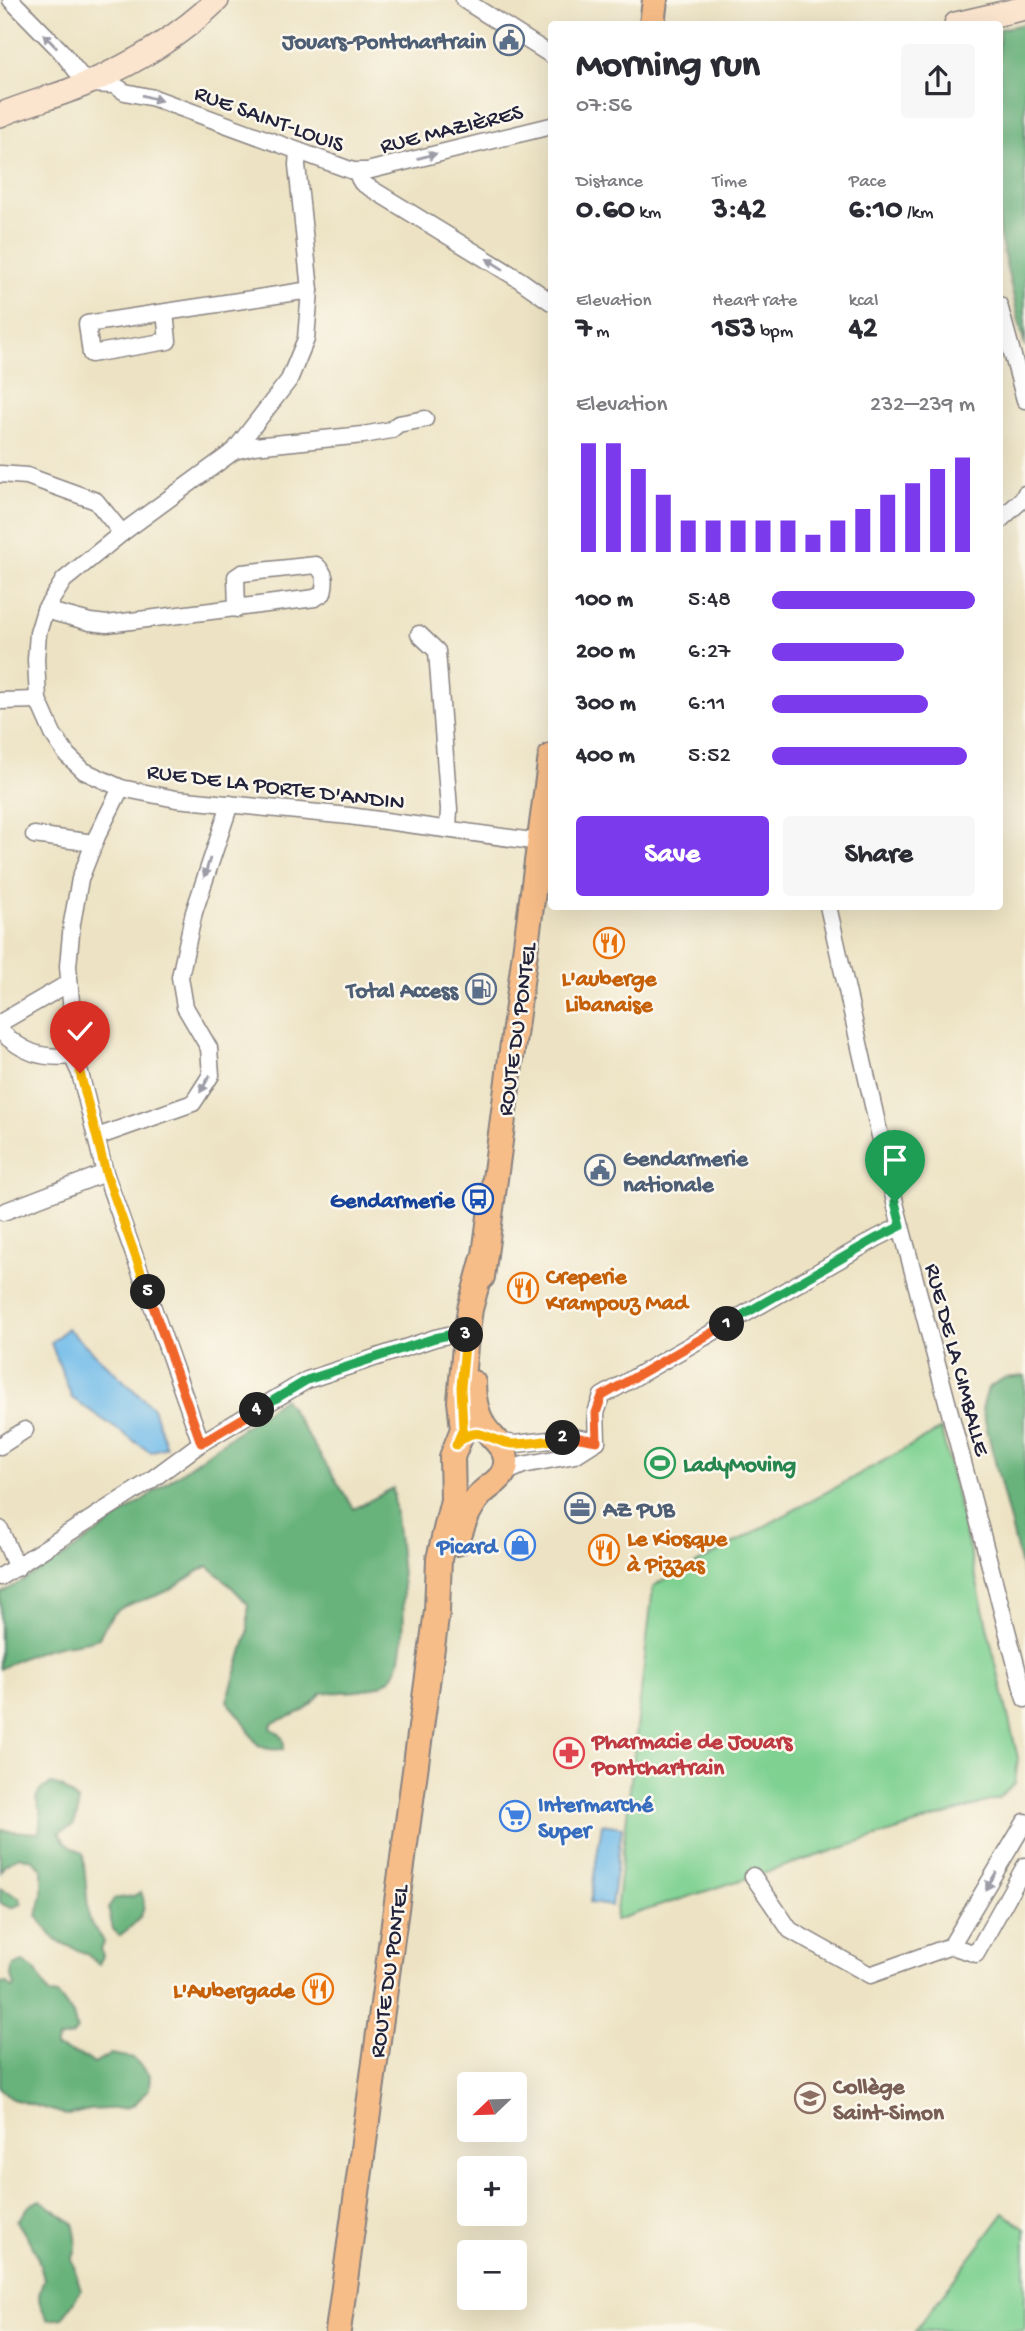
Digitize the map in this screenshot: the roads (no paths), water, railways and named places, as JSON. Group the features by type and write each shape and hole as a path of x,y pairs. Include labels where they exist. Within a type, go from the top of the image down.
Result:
{"main road":[{"path":"652,21 655,0"},
{"name":"ROUTE DU PONTEL","path":"437,1611 465,1520 477,1498 495,1480 506,1455 478,1412 473,1386 483,1261 546,843 548,808"},
{"name":"ROUTE DU PONTEL","path":"338,2331 437,1611 439,1559 453,1500 454,1455 463,1429 461,1387 466,1335 483,1261"},
{"path":"494,1438 478,1433 470,1435 454,1455 455,1474 464,1483 476,1488 495,1480"}],"street":[{"path":"11,0 60,50 87,83"},
{"path":"0,115 87,83 193,23 217,0"},
{"path":"464,0 548,53"},
{"path":"969,21 1025,8"},
{"name":"RUE SAINT-LOUIS","path":"87,83 114,85 125,92 154,98 338,167 360,172 362,183 548,300"},
{"name":"RUE MAZIÈRES","path":"360,172 548,127"},
{"name":"RUE DE LA PORTE D'ANDIN","path":"298,151 297,165 310,290 306,339 289,380 234,451 122,533 64,580 45,610 38,634 38,700 52,734 67,755 84,771 121,788 176,799 349,816 546,843"},
{"path":"165,312 168,341 91,354 87,324 165,312 310,290"},
{"path":"1003,320 1025,400"},
{"path":"234,451 254,446 391,430 398,424 425,419"},
{"path":"0,474 27,476 96,501 122,533"},
{"path":"1003,517 1025,494"},
{"path":"45,610 107,624 237,609 314,598 323,593 326,582 324,572 316,565 242,573 236,577 237,609"},
{"path":"419,634 437,651 449,829"},
{"path":"0,701 38,700"},
{"path":"121,788 94,843 80,880 72,923 68,966 74,1037 72,1056 80,1073 106,1173 201,1443"},
{"path":"97,1137 193,1103 211,1075 209,1048 185,1007 180,976 194,912 230,804"},
{"path":"34,835 94,843"},
{"name":"RUE DE LA CIMBALLE","path":"829,910 901,1226 1025,1699"},
{"path":"0,1023 69,983"},
{"path":"0,1031 31,1053 50,1058 72,1056"},
{"path":"3,1212 106,1173"},
{"path":"597,1441 596,1413 602,1396 901,1226"},
{"path":"0,1577 147,1483 201,1443 307,1380 435,1338 466,1335"},
{"path":"0,1446 25,1430"},
{"path":"494,1438 515,1444 574,1437 597,1441"},
{"path":"495,1480 523,1465 575,1455 597,1441"},
{"path":"0,1529 17,1568"},
{"path":"951,1946 1025,1822"},
{"path":"753,1876 790,1930 870,1975 951,1946 976,1954 1025,1866"}],"water":[{"path":"67,1328 153,1408 166,1447 150,1452 72,1398 51,1343"},
{"path":"602,1824 622,1827 611,1906 590,1903"}],"place":[{"name":"Jouars-Pontchartrain","path":"509,40"},
{"name":"L'auberge Libanaise","path":"609,943"},
{"name":"Total Access","path":"481,989"},
{"name":"Gendarmerie nationale","path":"600,1170"},
{"name":"Gendarmerie","path":"478,1199"},
{"name":"Creperie Krampouz Mad","path":"523,1288"},
{"name":"LadyMoving","path":"660,1463"},
{"name":"AZ PUB","path":"580,1508"},
{"name":"Picard","path":"520,1545"},
{"name":"Le Kiosque à Pizzas","path":"604,1550"},
{"name":"Pharmacie de Jouars Pontchartrain","path":"569,1753"},
{"name":"Intermarché Super","path":"515,1816"},
{"name":"L'Aubergade","path":"318,1989"},
{"name":"Collège Saint-Simon","path":"810,2098"}]}
